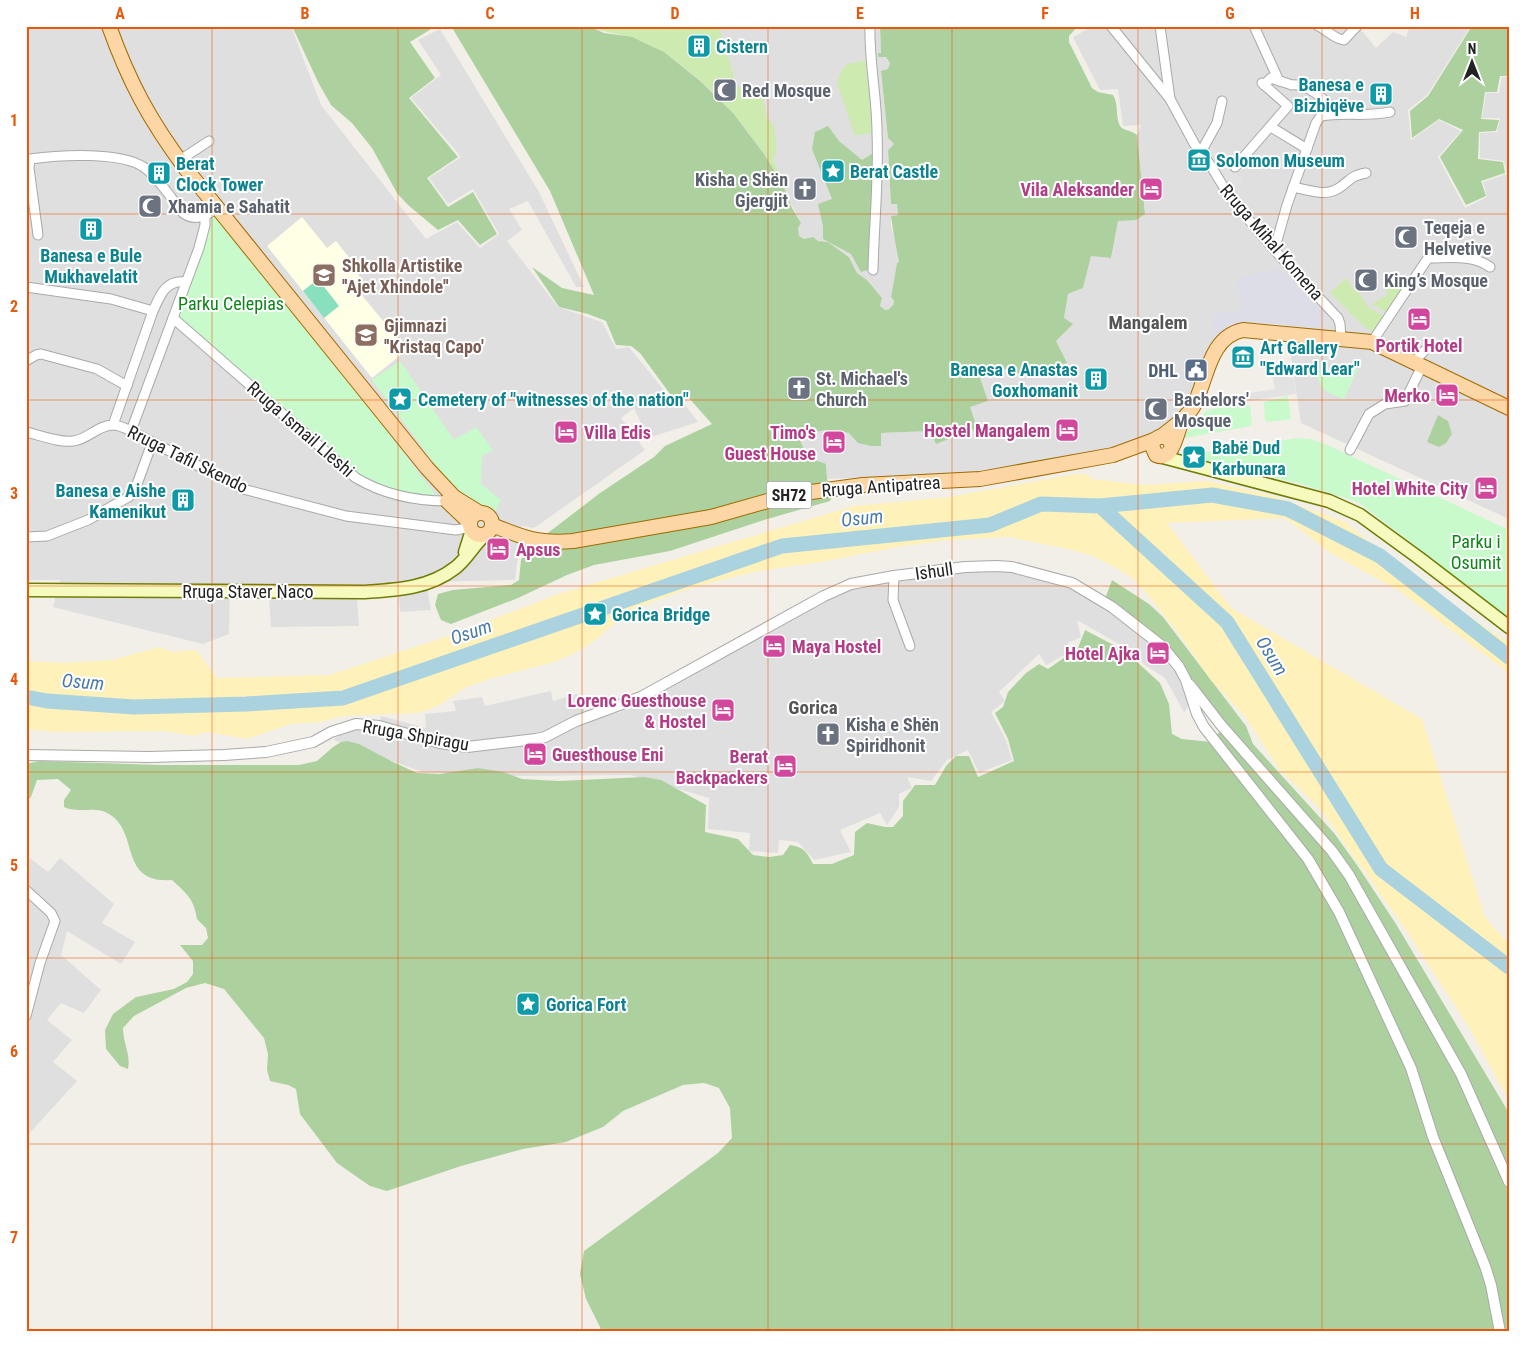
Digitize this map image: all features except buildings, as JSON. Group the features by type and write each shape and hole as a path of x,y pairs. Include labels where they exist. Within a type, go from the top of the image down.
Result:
{"main road":[{"name":"Rruga Antipatrea","path":"109,26 130,82 162,136 380,411 446,490 464,505 478,526"},
{"name":"Rruga Antipatrea","path":"380,411 388,428 447,501 478,526 550,543 573,542 711,517 769,500 806,492 863,485 980,479 1113,454 1163,441 1182,421 1196,400 1221,342 1230,334 1243,330 1372,342 1508,407"},
{"path":"1198,467 1163,441 1152,450 1159,456 1198,467 1328,501 1360,515 1509,627"},
{"name":"SH72","path":"1113,454 1159,456"},
{"name":"Rruga Staver Naco","path":"26,590 363,592 411,589 435,580 462,562 478,526"}],"street":[{"path":"870,26 878,149 873,270"},
{"name":"Rruga Mihal Komena","path":"1111,26 1170,99 1196,145 1231,199 1272,247 1338,318 1341,338"},
{"path":"1160,26 1170,99"},
{"path":"1254,26 1280,81"},
{"path":"1318,26 1338,39 1344,40 1357,26"},
{"path":"1235,167 1288,106 1263,84 1270,78 1309,90 1338,113"},
{"path":"1201,152 1217,123 1222,101"},
{"path":"1272,247 1276,243 1293,187 1316,124 1321,116 1338,113 1369,114 1390,112"},
{"path":"1270,127 1307,149"},
{"path":"180,160 209,141"},
{"path":"38,235 29,186 28,155 79,156 122,159 134,162 154,176 183,213 189,217 205,216 218,208"},
{"path":"1293,187 1330,192 1339,188 1354,175 1366,173"},
{"path":"131,431 203,235 205,216"},
{"path":"1372,342 1428,258 1474,259 1490,268"},
{"path":"113,425 160,293 172,283 186,282"},
{"path":"26,287 82,293 153,311"},
{"name":"Rruga Ismail Lleshi","path":"173,318 356,478 374,488 420,500 447,501"},
{"path":"1350,450 1369,414 1385,404 1405,401 1424,351"},
{"path":"26,361 41,354 98,369 127,386"},
{"name":"Rruga Tafil Skendo","path":"26,432 64,441 72,441 80,440 101,428 113,425 131,431 243,488 324,512 456,530 478,526"},
{"path":"26,536 47,536 88,520 130,496 136,487 152,443"},
{"name":"Ishull","path":"623,705 659,688 838,588 894,576 955,567 996,566 1028,570 1072,583 1112,607 1162,646 1178,667 1186,680 1197,714 1204,727 1308,859 1339,912 1411,1068 1433,1137 1485,1266 1495,1303 1500,1332"},
{"path":"894,576 893,600 910,646"},
{"path":"1186,680 1221,726 1332,851 1349,875 1461,1074 1509,1182"},
{"name":"Rruga Shpiragu","path":"26,755 158,757 266,752 313,742 331,732 356,724 379,726 453,745 479,746 522,742 545,737 576,721 623,705"},
{"path":"26,890 52,912 55,921 40,963 26,1016"}],"shaded area":[{"path":"26,26 291,26 321,105 426,239 457,222 480,248 499,234 473,189 448,204 429,178 461,157 411,98 441,75 418,40 440,29 539,192 584,287 576,287 528,201 509,209 522,230 507,241 558,307 602,322 616,349 629,347 671,399 681,400 698,422 648,438 634,408 621,418 645,450 534,528 522,526 515,580 426,582 431,610 400,612 398,583 356,585 359,626 271,627 268,585 230,583 229,634 203,644 53,607 60,580 26,580"},
{"name":"Berat Castle","path":"589,26 880,26 881,53 879,57 886,57 890,63 888,69 881,72 888,138 894,144 888,150 891,204 897,204 898,215 891,216 891,225 900,262 897,263 891,298 894,302 892,307 886,310 881,308 882,298 867,280 857,273 849,256 828,242 818,241 813,237 804,239 799,236 798,228 801,223 789,200 664,52 644,42"},
{"path":"1093,26 1358,26 1376,48 1393,32 1406,37 1410,26 1471,26 1427,95 1408,110 1411,140 1439,120 1461,131 1438,157 1465,208 1487,197 1483,182 1507,174 1504,161 1480,158 1480,133 1497,132 1500,118 1482,118 1486,93 1499,93 1502,77 1509,77 1509,519 1301,423 1286,325 1253,323 1235,326 1221,334 1212,344 1187,411 1172,424 1127,446 968,473 827,479 826,465 807,457 797,435 826,430 849,433 871,446 881,445 880,433 931,431 936,444 969,407 988,401 978,375 1002,368 1025,376 1056,341 1064,318 1068,294 1083,288 1091,256 1111,258 1118,221 1145,213 1137,135 1141,125 1123,126 1118,89 1100,90 1073,37"},
{"path":"1210,142 1244,181 1228,192 1203,152"},
{"path":"302,217 327,248 336,241 352,261 350,263 367,287 360,293 407,350 372,378 267,246"},
{"path":"1279,268 1325,312 1326,318 1322,325 1313,328 1253,321 1234,325 1214,337 1211,314 1241,310 1236,278"},
{"path":"1292,369 1296,394 1212,407 1211,399 1275,389 1272,373"},
{"path":"1009,569 1066,584 1087,595 1095,603 1157,644 1177,667 1191,704 1184,712 1165,678 1145,665 1131,651 1077,620 1081,637 1068,643 1073,650 1046,665 1039,654 999,692 1005,701 991,712 1006,740 1012,760 979,773 968,750 947,760 931,781 907,777 912,788 899,794 899,807 887,825 880,813 840,830 851,852 814,860 798,842 779,840 778,853 749,851 750,833 708,829 709,798 631,775 513,776 423,772 333,740 349,728 379,729 381,716 426,728 425,714 456,711 453,701 482,697 485,706 551,691 553,701 577,694 589,722 632,708 654,693 664,698 665,686 831,596 855,586 955,572"},
{"path":"27,856 48,872 60,858 114,904 102,923 135,942 121,964 67,931 61,955 101,990 84,1013 61,1003 47,1020 72,1040 53,1062 77,1081 26,1137"}],"green space":[{"path":"292,26 436,26 410,42 435,78 409,98 458,157 427,178 448,207 473,192 497,234 480,245 458,220 438,230 408,205 397,193 372,148 352,123 331,105"},
{"path":"451,26 589,26 604,33 632,37 664,52 700,81 733,113 764,154 782,183 792,208 801,223 798,228 799,236 804,239 813,237 818,241 828,242 849,257 857,273 867,280 882,298 880,306 885,310 893,305 894,301 891,297 897,263 899,262 891,216 898,215 897,204 891,204 888,150 894,144 888,138 881,71 888,69 890,63 886,57 878,57 878,53 881,53 880,26 1078,26 1069,36 1069,42 1092,88 1098,92 1113,95 1120,126 1137,135 1145,214 1136,220 1118,221 1111,258 1091,256 1083,288 1068,294 1064,318 1073,324 1056,341 1067,363 1025,376 1002,368 979,375 988,401 970,407 977,428 936,444 930,431 881,433 881,446 858,443 849,433 826,430 798,435 807,457 826,464 827,479 833,494 830,501 764,520 670,551 594,565 567,575 518,598 451,624 441,620 435,605 438,594 453,590 511,585 519,580 521,560 527,549 600,493 654,457 665,446 712,424 688,397 673,398 640,353 631,346 616,345 606,321 588,314 559,307 532,267 562,288 594,295 550,191"},
{"path":"589,26 719,26 737,87 741,86 745,96 762,92 767,118 774,125 776,148 773,160 787,195 776,173 745,128 707,87 686,69 665,54 643,42"},
{"path":"1472,26 1509,26 1509,76 1500,76 1497,92 1485,92 1481,119 1499,120 1496,131 1479,132 1478,159 1503,162 1505,173 1481,181 1486,196 1466,205 1440,157 1463,130 1439,119 1412,138 1410,111 1428,96"},
{"path":"865,60 874,132 855,136 837,83 841,71 847,64"},
{"path":"828,126 839,141 862,160 875,152 871,269 861,272 851,254 823,239 823,226 818,204 832,199 812,149 815,132"},
{"name":"Parku Celepias","path":"216,213 375,410 377,418 438,498 420,497 371,482 348,466 301,422 177,317 207,236 209,220"},
{"path":"1346,278 1354,291 1357,290 1368,307 1386,317 1374,333 1361,324 1330,293"},
{"path":"318,279 339,306 324,318 303,291"},
{"path":"1389,280 1403,290 1387,313 1372,304 1388,294 1383,283"},
{"path":"400,361 454,440 476,427 493,450 482,456 481,484 501,500 492,517 452,487 372,380"},
{"path":"1352,367 1358,369 1344,399 1329,393 1322,387 1317,372"},
{"path":"1288,396 1291,419 1267,422 1265,420 1264,402"},
{"path":"1246,403 1250,406 1251,426 1179,439 1193,427 1207,410"},
{"path":"1438,415 1448,421 1452,434 1446,443 1439,447 1427,442"},
{"name":"Parku i Osumit","path":"1298,438 1323,443 1509,530 1509,618 1358,502 1298,483 1195,461 1190,457 1193,454"},
{"path":"1112,580 1149,604 1163,617 1246,726 1253,744 1334,833 1396,924 1509,1113 1509,1332 601,1332 586,1299 580,1274 584,1251 718,1153 732,1138 730,1108 719,1088 704,1083 683,1085 623,1111 603,1127 566,1142 523,1149 461,1166 387,1191 370,1186 337,1163 300,1114 296,1089 270,1081 267,1070 268,1054 264,1038 224,989 205,983 186,988 134,1016 123,1028 129,1064 128,1069 120,1066 106,1049 105,1030 113,1014 136,997 174,989 187,982 193,974 193,961 180,945 202,945 208,938 206,928 197,919 194,906 189,897 172,880 155,879 144,874 137,866 124,832 118,822 109,814 98,810 75,810 64,807 64,800 71,790 58,779 37,780 31,797 26,802 26,764 39,761 160,765 299,765 317,761 333,747 347,741 359,744 417,773 440,774 478,768 503,772 522,779 559,781 644,777 661,780 706,805 705,832 738,839 753,855 769,857 783,855 790,845 799,847 804,851 813,864 832,864 854,855 855,832 867,823 893,827 903,816 903,801 915,785 935,785 946,766 956,756 969,756 978,777 1014,761 1008,739 995,713 1003,707 1008,692 1026,673 1039,664 1048,669 1078,648 1085,630 1125,651 1160,683 1169,704 1172,734 1182,739 1211,742 1225,725 1163,644 1105,599"}],"sand":[{"path":"1075,474 1086,474 1092,479 1144,485 1208,481 1274,496 1345,522 1429,589 1509,643 1509,673 1398,590 1332,554 1285,518 1167,523 1231,608 1422,719 1485,917 1509,945 1509,1101 1470,1029 1408,933 1321,810 1278,768 1247,719 1210,679 1180,635 1132,578 1093,556 1068,549 1009,537 947,540 759,571 726,579 691,588 647,604 617,621 593,642 573,654 554,662 466,687 438,706 419,713 343,716 320,722 290,724 247,739 207,732 192,736 167,731 55,732 26,729 26,661 65,663 112,660 160,647 172,652 196,650 217,678 330,675 457,633 561,593 854,506 949,497"}],"waterway":[{"path":"1100,506 1212,495 1288,509 1380,556 1509,657"},
{"name":"Osum","path":"26,697 47,701 134,707 246,704 343,698 782,546 990,525 1041,504 1100,506 1227,622 1381,869 1509,967"}],"place":[{"name":"Cistern","path":"699,46"},
{"name":"Red Mosque","path":"725,90"},
{"name":"Banesa e Bizbiqëve","path":"1381,94"},
{"name":"Solomon Museum","path":"1199,160"},
{"name":"Berat Castle","path":"833,171"},
{"name":"Berat Clock Tower","path":"159,173"},
{"name":"Kisha e Shën Gjergjit","path":"805,189"},
{"name":"Vila Aleksander","path":"1151,189"},
{"name":"Xhamia e Sahatit","path":"150,206"},
{"name":"Banesa e Bule Mukhavelatit","path":"91,229"},
{"name":"Teqeja e Helvetive","path":"1406,237"},
{"name":"Shkolla Artistike ''Ajet Xhindole''","path":"324,275"},
{"name":"King’s Mosque","path":"1366,280"},
{"name":"Portik Hotel","path":"1419,319"},
{"name":"Gjimnazi ''Kristaq Capo'","path":"366,335"},
{"name":"Art Gallery \"Edward Lear\"","path":"1243,357"},
{"name":"DHL","path":"1196,370"},
{"name":"Banesa e Anastas Goxhomanit","path":"1096,379"},
{"name":"St. Michael's Church","path":"799,388"},
{"name":"Merko","path":"1447,395"},
{"name":"Cemetery of \"witnesses of the nation\"","path":"400,399"},
{"name":"Bachelors' Mosque","path":"1156,409"},
{"name":"Hostel Mangalem","path":"1067,430"},
{"name":"Villa Edis","path":"566,432"},
{"name":"Timo's Guest House","path":"834,442"},
{"name":"Babë Dud Karbunara","path":"1194,457"},
{"name":"Hotel White City","path":"1486,488"},
{"name":"Banesa e Aishe Kamenikut","path":"183,500"},
{"name":"Apsus","path":"498,549"},
{"name":"Gorica Bridge","path":"595,614"},
{"name":"Maya Hostel","path":"774,646"},
{"name":"Hotel Ajka","path":"1158,653"},
{"name":"Lorenc Guesthouse & Hostel","path":"723,710"},
{"name":"Kisha e Shën Spiridhonit","path":"828,734"},
{"name":"Guesthouse Eni","path":"535,754"},
{"name":"Berat Backpackers","path":"785,766"},
{"name":"Gorica Fort","path":"528,1004"}],"district":[{"name":"Mangalem","path":"1148,322"},
{"name":"Gorica","path":"813,707"}]}
